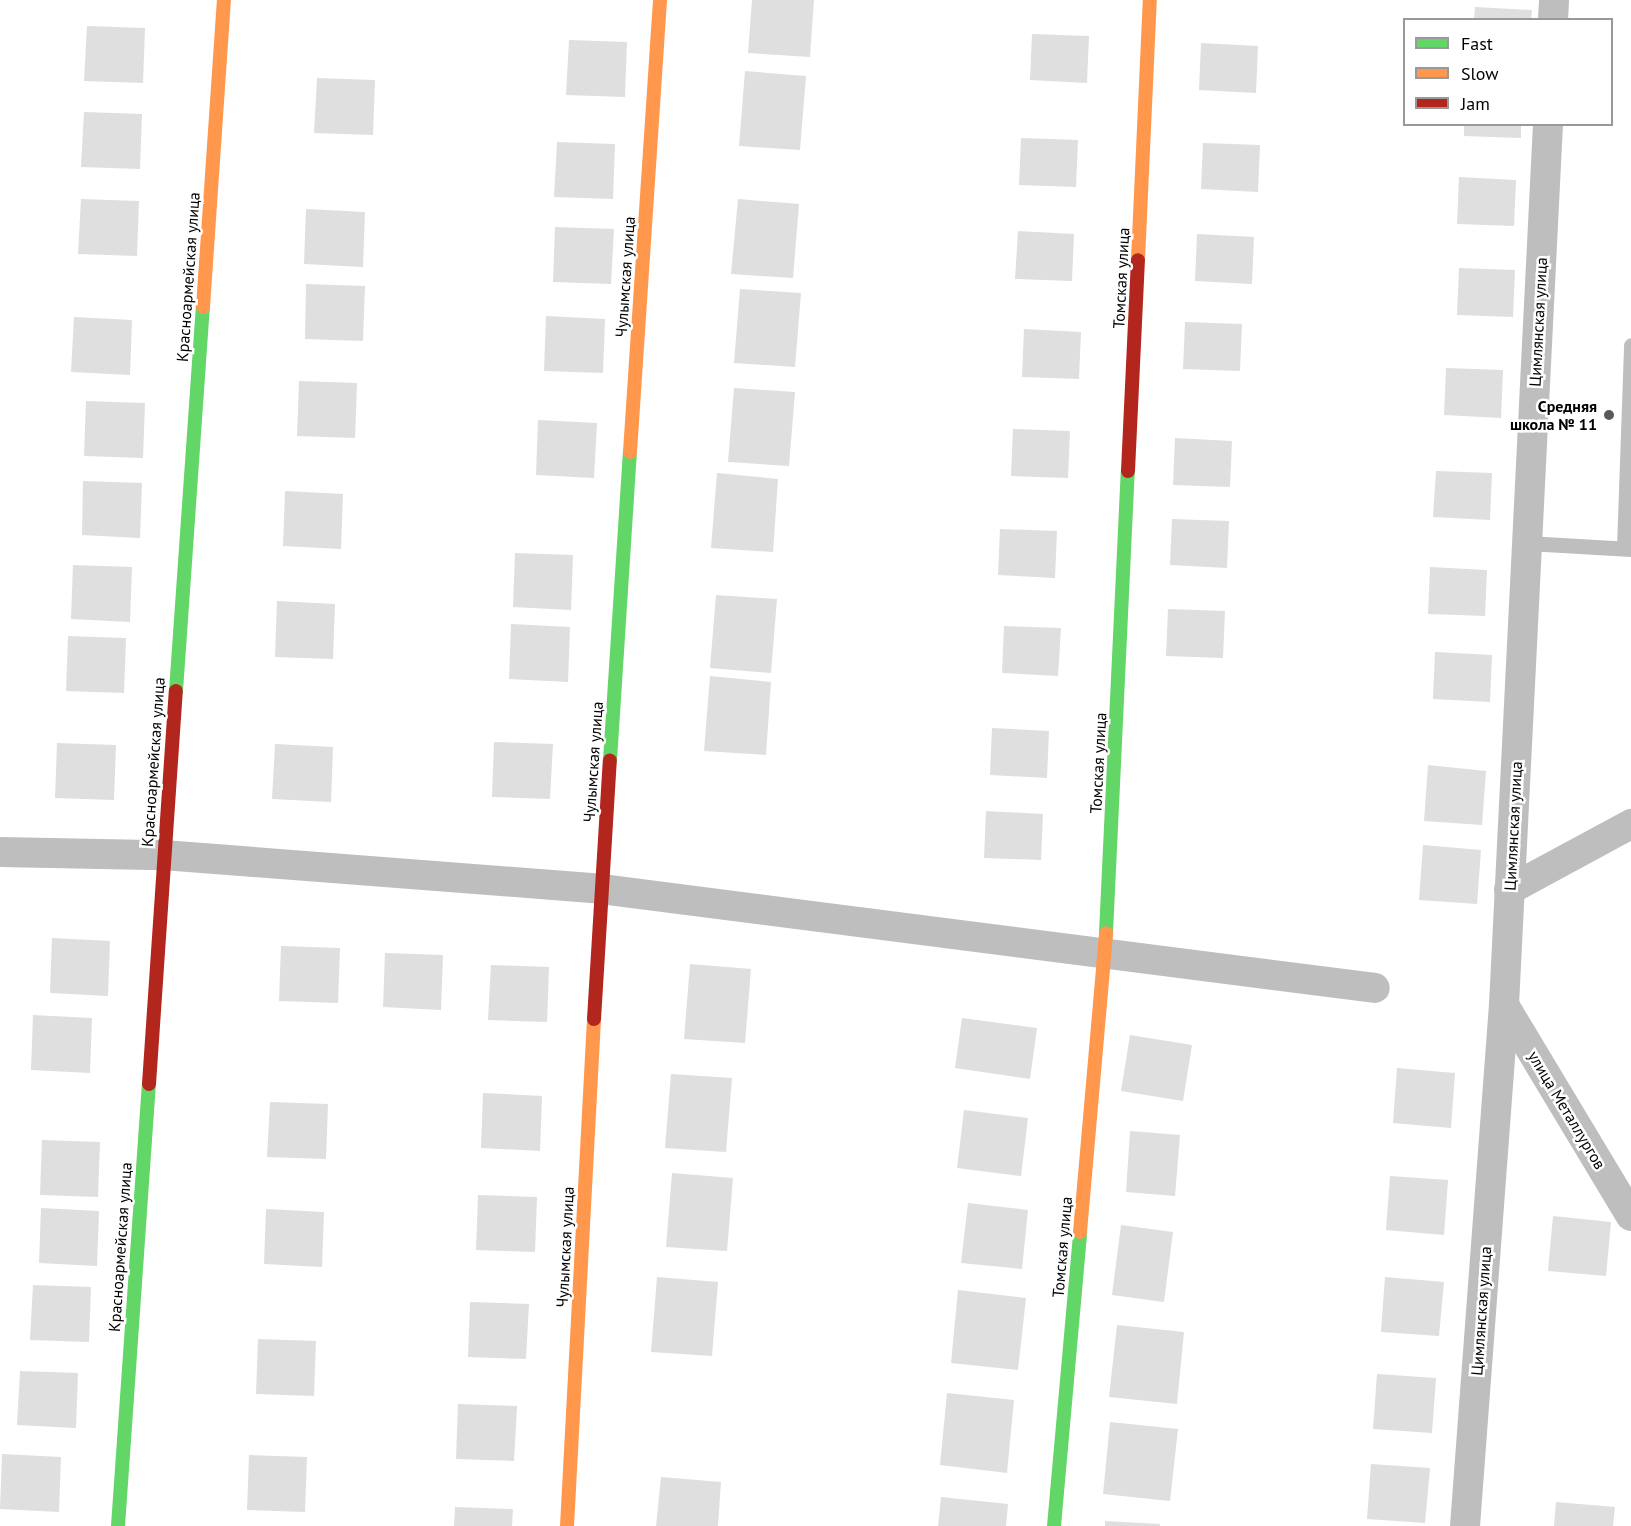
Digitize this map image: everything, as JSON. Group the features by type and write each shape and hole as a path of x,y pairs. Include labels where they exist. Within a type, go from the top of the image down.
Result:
{"street":[{"name":"Красноармейская улица","path":"118,1526 224,0"},
{"name":"Чулымская улица","path":"567,1526 601,889 660,0"},
{"name":"Томская улица","path":"1054,1526 1105,952 1150,0"},
{"path":"1553,18 1554,0"},
{"name":"Цимлянская улица","path":"1465,1526 1504,1005 1548,126"},
{"path":"1509,890 1631,824"},
{"path":"0,852 163,855 601,889 1374,988"},
{"name":"улица Металлургов","path":"1504,1005 1631,1216"}],"lane":[{"path":"1527,543 1627,549 1631,345"}],"building":[{"path":"752,0 814,0 810,57 748,53"},
{"path":"1475,7 1532,10 1531,18 1474,18"},
{"path":"87,26 145,28 143,83 84,81"},
{"path":"1032,34 1089,36 1087,83 1030,80"},
{"path":"569,40 627,42 625,97 566,95"},
{"path":"1201,43 1258,46 1256,93 1199,90"},
{"path":"745,71 806,76 800,150 739,146"},
{"path":"317,78 375,80 373,135 314,133"},
{"path":"84,112 142,114 140,169 81,167"},
{"path":"1464,126 1521,126 1521,138 1464,136"},
{"path":"1021,138 1078,140 1076,187 1019,185"},
{"path":"557,142 615,144 613,199 554,197"},
{"path":"1203,143 1260,145 1258,192 1201,189"},
{"path":"1459,177 1516,180 1514,226 1457,224"},
{"path":"81,199 139,201 137,256 78,254"},
{"path":"738,199 799,204 793,278 731,274"},
{"path":"306,209 365,212 363,267 304,264"},
{"path":"555,227 614,229 611,284 553,282"},
{"path":"1018,231 1074,234 1072,281 1015,279"},
{"path":"1197,234 1254,237 1252,284 1195,281"},
{"path":"1459,268 1515,270 1513,317 1457,315"},
{"path":"306,284 365,286 363,341 305,339"},
{"path":"740,289 801,293 795,367 734,363"},
{"path":"546,316 605,319 603,373 544,371"},
{"path":"74,317 132,320 130,375 71,372"},
{"path":"1185,322 1242,324 1240,371 1183,369"},
{"path":"1024,329 1081,332 1079,379 1022,377"},
{"path":"1446,368 1503,370 1501,418 1444,415"},
{"path":"299,381 357,383 355,438 297,436"},
{"path":"734,388 795,392 789,466 728,462"},
{"path":"86,401 145,403 143,458 84,456"},
{"path":"538,420 597,423 594,478 536,475"},
{"path":"1013,429 1070,431 1068,478 1011,476"},
{"path":"1175,438 1232,441 1230,487 1173,485"},
{"path":"1436,471 1492,473 1490,520 1433,517"},
{"path":"717,473 778,479 773,552 711,548"},
{"path":"83,481 142,483 140,538 82,535"},
{"path":"285,491 343,494 341,549 283,546"},
{"path":"1172,519 1229,521 1227,568 1170,565"},
{"path":"1000,529 1057,531 1055,578 998,575"},
{"path":"515,553 573,555 571,610 513,607"},
{"path":"73,565 132,567 130,622 71,619"},
{"path":"1430,567 1487,570 1485,616 1428,614"},
{"path":"716,595 777,599 771,673 710,668"},
{"path":"277,601 335,604 333,659 275,657"},
{"path":"1168,609 1225,611 1223,658 1166,656"},
{"path":"511,624 570,627 568,682 509,679"},
{"path":"1004,626 1061,628 1058,676 1002,673"},
{"path":"68,636 126,638 124,693 66,691"},
{"path":"1435,652 1492,655 1490,702 1433,699"},
{"path":"710,676 771,682 766,755 704,751"},
{"path":"992,728 1049,731 1047,778 990,775"},
{"path":"494,742 553,744 550,799 492,797"},
{"path":"57,743 116,745 114,800 55,798"},
{"path":"275,744 333,747 331,802 272,799"},
{"path":"1428,765 1486,771 1482,825 1424,821"},
{"path":"986,811 1043,814 1041,860 984,858"},
{"path":"1423,845 1481,850 1477,904 1419,900"},
{"path":"52,938 110,941 108,996 50,993"},
{"path":"281,946 340,948 338,1003 279,1001"},
{"path":"385,953 443,955 441,1010 383,1007"},
{"path":"690,964 751,969 745,1043 684,1039"},
{"path":"491,965 549,967 547,1022 488,1020"},
{"path":"33,1015 92,1018 90,1073 31,1070"},
{"path":"962,1018 1037,1028 1030,1079 955,1068"},
{"path":"1130,1035 1192,1045 1183,1101 1121,1091"},
{"path":"1397,1068 1455,1073 1451,1128 1393,1123"},
{"path":"671,1074 732,1078 726,1152 665,1148"},
{"path":"483,1093 542,1096 540,1151 481,1148"},
{"path":"270,1102 328,1104 326,1159 267,1157"},
{"path":"964,1110 1028,1118 1021,1176 957,1168"},
{"path":"1130,1131 1180,1135 1175,1196 1126,1192"},
{"path":"42,1140 100,1142 98,1197 40,1195"},
{"path":"672,1173 733,1178 727,1251 666,1247"},
{"path":"1390,1176 1448,1180 1444,1235 1386,1230"},
{"path":"478,1195 537,1197 535,1252 476,1250"},
{"path":"968,1203 1028,1210 1022,1269 961,1263"},
{"path":"41,1208 99,1211 97,1266 39,1263"},
{"path":"266,1209 324,1212 322,1267 264,1264"},
{"path":"1553,1216 1611,1222 1606,1276 1548,1271"},
{"path":"1121,1225 1173,1232 1164,1302 1112,1295"},
{"path":"657,1277 718,1282 712,1356 651,1352"},
{"path":"1385,1277 1444,1282 1439,1336 1381,1332"},
{"path":"33,1285 91,1287 89,1342 30,1340"},
{"path":"958,1290 1026,1298 1018,1370 951,1363"},
{"path":"470,1302 529,1304 526,1359 468,1357"},
{"path":"1117,1325 1184,1332 1177,1404 1109,1397"},
{"path":"258,1339 316,1341 314,1396 256,1394"},
{"path":"20,1371 78,1373 76,1428 17,1425"},
{"path":"1377,1374 1436,1378 1432,1433 1373,1429"},
{"path":"947,1393 1014,1400 1007,1473 940,1465"},
{"path":"458,1404 517,1406 514,1461 456,1459"},
{"path":"1110,1422 1178,1429 1170,1501 1103,1494"},
{"path":"2,1454 61,1457 59,1512 0,1509"},
{"path":"249,1455 307,1457 305,1512 247,1510"},
{"path":"1371,1464 1430,1468 1425,1523 1367,1519"},
{"path":"661,1477 721,1482 718,1526 656,1526"},
{"path":"941,1497 1008,1504 1006,1526 938,1526"},
{"path":"1556,1502 1615,1507 1613,1526 1554,1526"},
{"path":"455,1507 513,1509 512,1526 454,1526"},
{"path":"1105,1521 1160,1524 1160,1526 1105,1526"}],"traffic: fast":[{"path":"176,691 203,307"},
{"path":"610,760 630,452"},
{"path":"1106,933 1128,471"},
{"path":"118,1526 149,1084"},
{"path":"1054,1526 1080,1232"}],"traffic: slow":[{"path":"203,307 224,0"},
{"path":"630,452 660,0"},
{"path":"1138,260 1150,0"},
{"path":"1080,1232 1106,933"},
{"path":"567,1526 594,1019"}],"traffic: jam":[{"path":"1128,471 1138,260"},
{"path":"149,1084 176,691"},
{"path":"594,1019 610,760"}],"place":[{"name":"Средняя школа № 11","path":"1609,415"}]}
